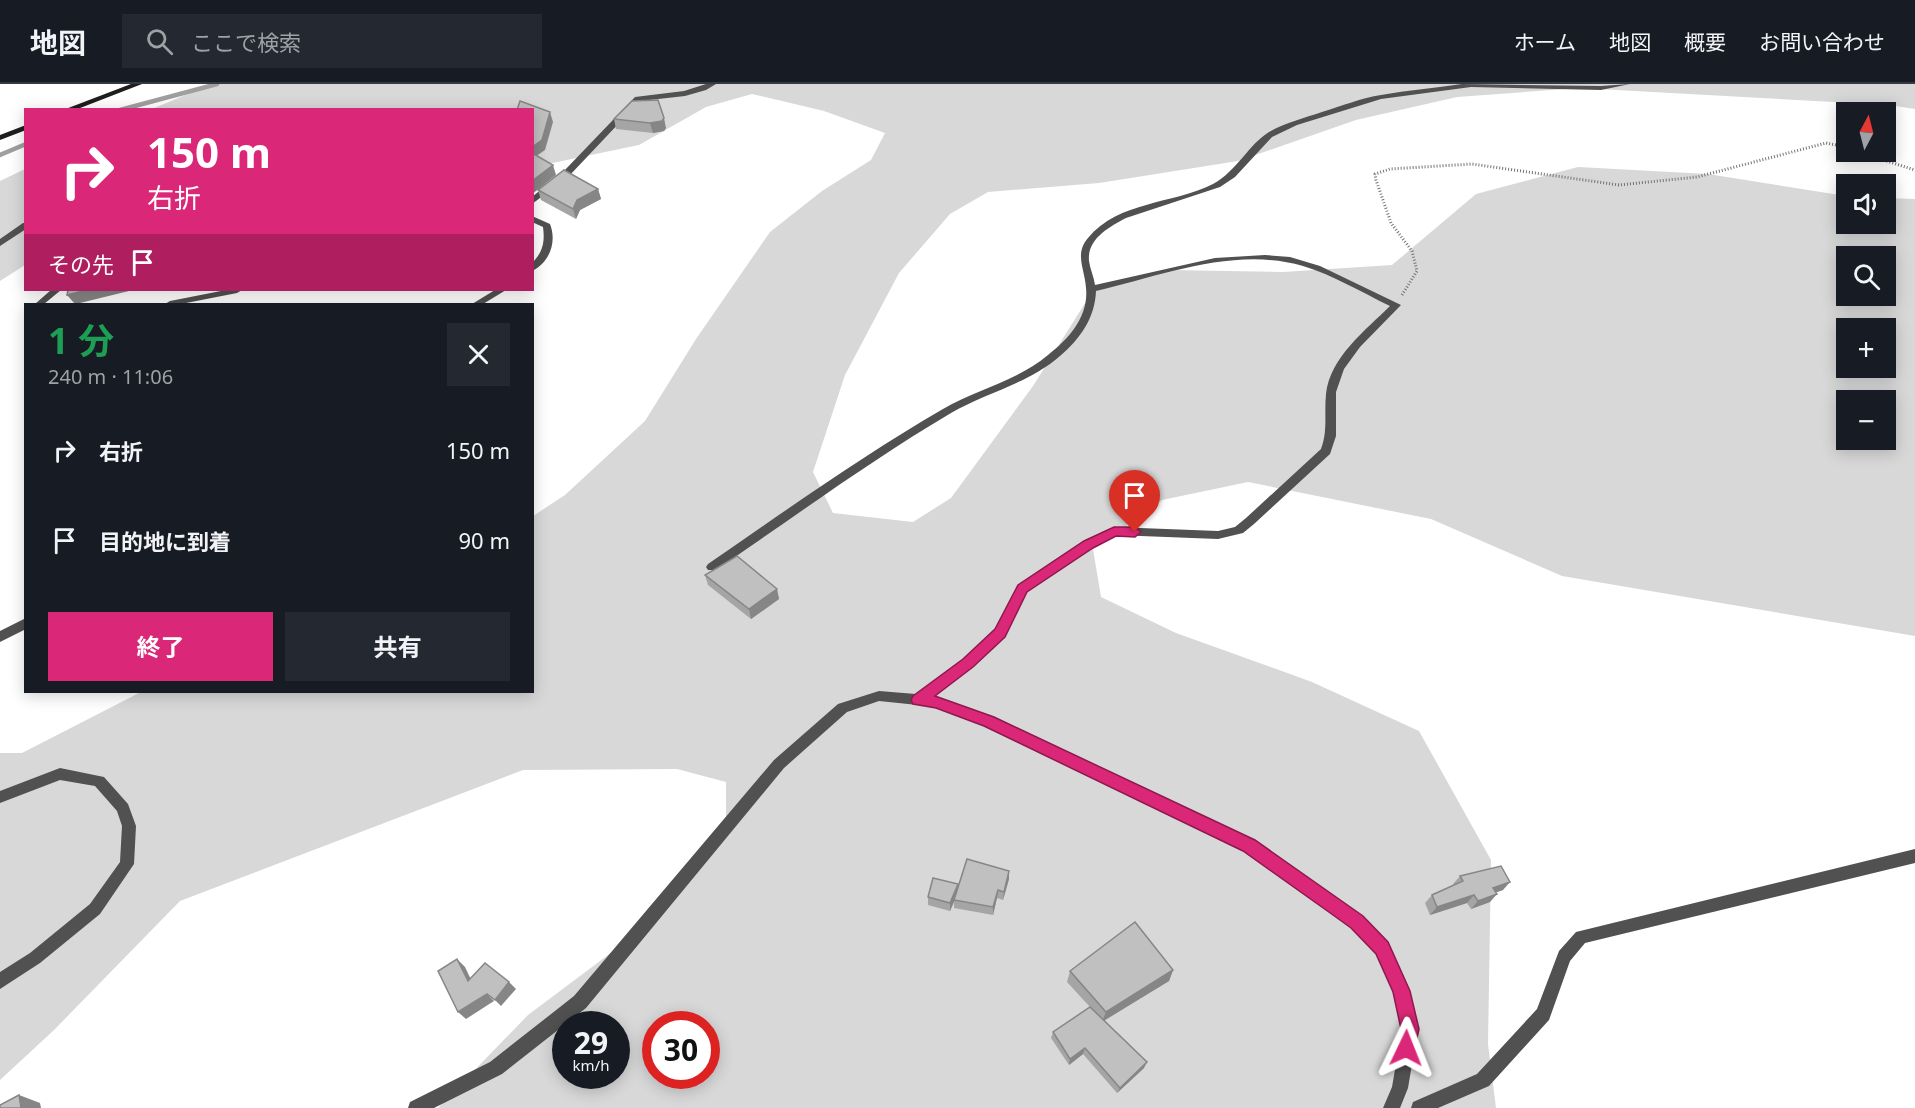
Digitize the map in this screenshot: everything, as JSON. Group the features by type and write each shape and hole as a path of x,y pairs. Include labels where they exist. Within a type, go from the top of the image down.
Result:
{"main road":[{"path":"72,108 138,84"},
{"path":"0,138 24,128"}],"street":[{"path":"534,200 566,174 638,99 689,93 712,84"},
{"path":"712,567 882,450 954,406 1016,381 1045,362 1077,334 1087,317 1091,289 1084,266 1086,246 1096,234 1114,221 1217,185 1232,175 1269,135 1294,123 1380,97 1471,86 1601,88 1626,84"},
{"path":"534,219 547,226 550,243 540,261 534,266"},
{"path":"0,243 24,226"},
{"path":"918,700 968,663 1000,633 1022,588 1088,544 1114,531 1218,535 1239,531 1326,451 1332,438 1330,390 1340,366 1396,305 1292,260 1254,256 1182,267 1091,289"},
{"path":"40,303 55,291"},
{"path":"175,303 232,291"},
{"path":"479,303 499,291"},
{"path":"0,637 24,624"},
{"path":"416,1108 496,1068 580,1002 779,764 843,708 879,696 937,702 989,721 1249,846 1357,922 1382,948 1402,991 1410,1029 1400,1088 1391,1108"},
{"path":"0,797 60,774 99,781 123,808 129,826 127,864 95,909 35,958 0,981"},
{"path":"1419,1108 1482,1080 1543,1014 1564,956 1581,937 1915,856"}],"path":[{"path":"1396,305 1417,271 1412,251 1390,223 1375,174 1390,169 1472,164 1619,185 1697,177 1826,142 1836,144"},
{"path":"1890,162 1915,170"}],"shaded area":[{"path":"211,84 1915,84 1915,109 1896,106 1896,102 1836,102 1580,88 1457,97 1356,120 1238,161 1099,183 988,192 950,214 899,273 845,375 813,472 833,513 913,522 951,498 1033,386 1092,292 1169,270 1283,272 1392,265 1476,194 1578,167 1708,174 1836,194 1836,234 1896,234 1896,198 1915,199 1915,636 1562,576 1431,519 1248,482 1162,500 1093,549 1101,597 1176,633 1312,682 1419,731 1491,860 1488,1044 1496,1108 438,1108 528,1015 648,925 726,833 726,782 677,769 523,770 180,901 54,1030 0,1080 0,753 22,753 139,693 534,693 534,515 565,495 645,421 696,339 770,232 822,191 871,160 885,133 824,111 752,94 706,107 639,145 534,167 534,108 154,108"},
{"path":"24,169 24,266 0,281 0,181"}],"building":[{"path":"658,100 664,118 662,121 650,123 614,119 632,101"},
{"path":"520,101 550,112 542,140 534,146 534,108 518,108"},
{"path":"534,154 553,165 534,179"},
{"path":"564,170 598,189 577,200 573,209 538,190"},
{"path":"68,291 83,291 67,295"},
{"path":"737,556 777,589 749,609 705,575"},
{"path":"967,859 1009,871 1004,892 998,890 993,907 954,900"},
{"path":"1501,866 1510,882 1493,888 1497,894 1478,901 1474,895 1437,907 1432,895 1463,881 1460,876"},
{"path":"933,878 958,884 950,903 928,897"},
{"path":"1135,922 1173,970 1106,1012 1070,971"},
{"path":"457,959 468,981 485,963 509,982 495,1000 487,994 458,1012 438,971"},
{"path":"1090,1007 1147,1062 1120,1088 1085,1048 1070,1059 1053,1032"},
{"path":"19,1095 21,1108 0,1108 0,1105"}],"waterway":[{"path":"127,108 217,84"},
{"path":"0,155 24,145"}],"route":[{"path":"1135,532 1114,531 1088,544 1022,588 1000,633 968,663 918,700 937,702 989,721 1249,846 1339,909 1357,922 1382,948 1402,991 1410,1029 1406,1048"}]}
